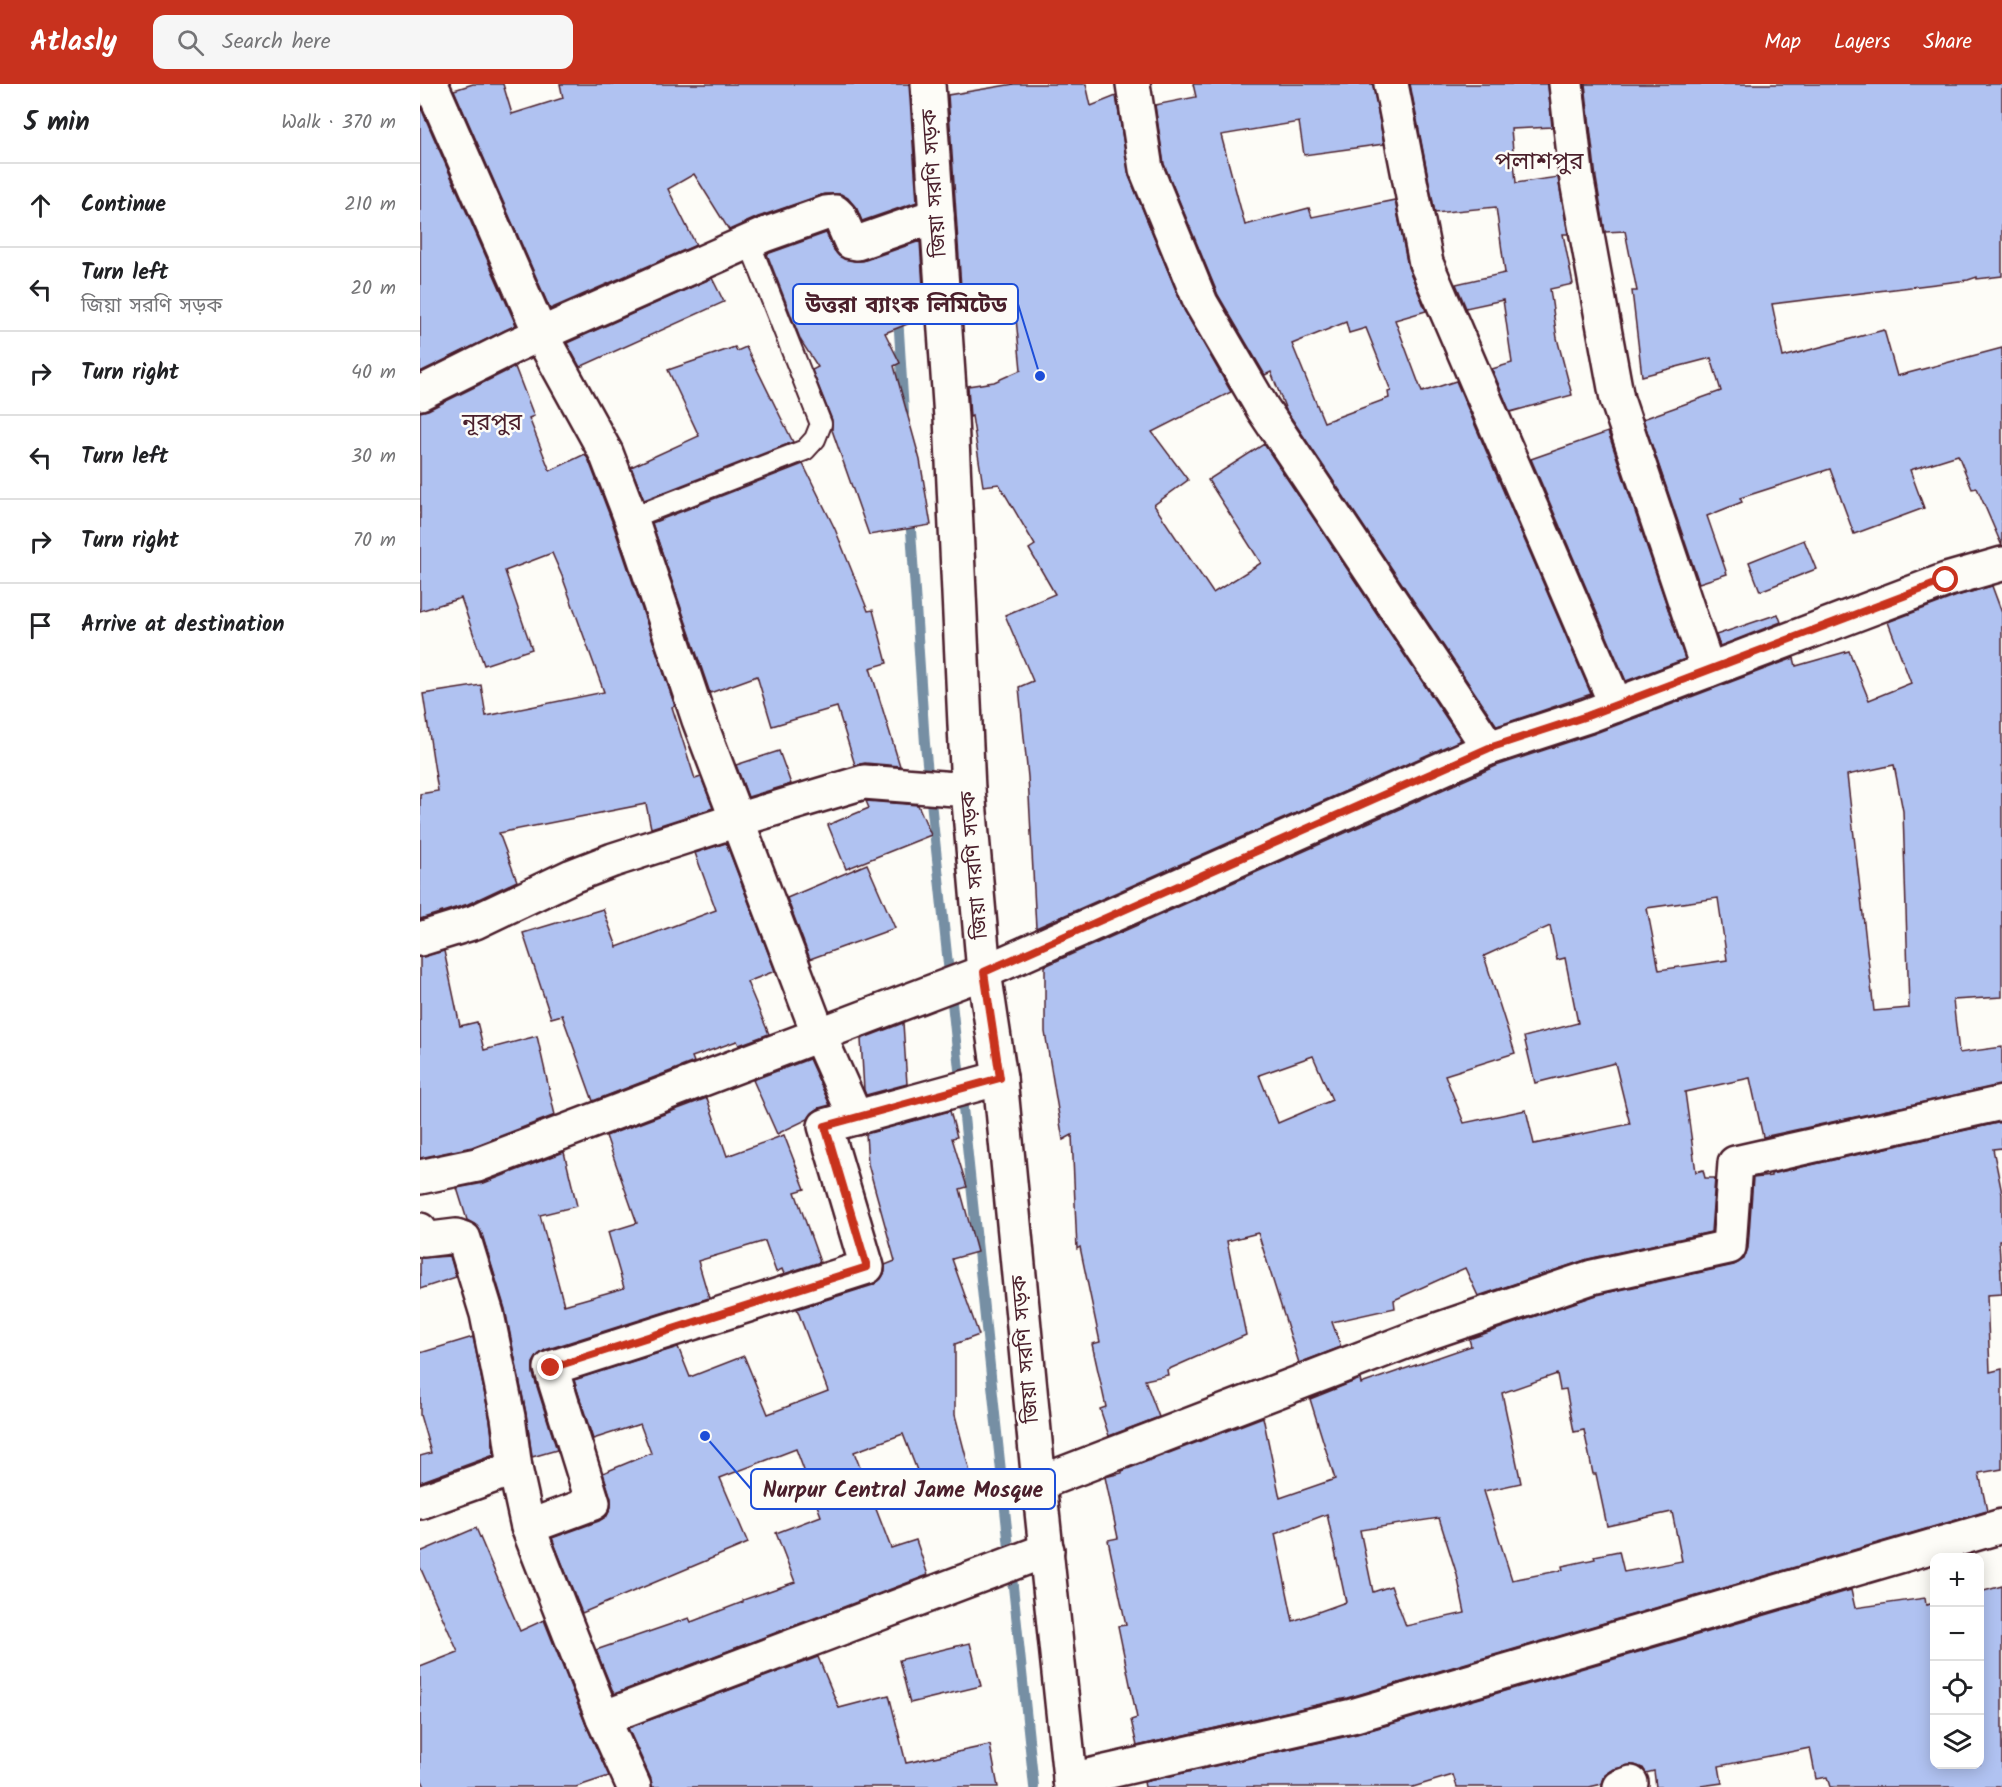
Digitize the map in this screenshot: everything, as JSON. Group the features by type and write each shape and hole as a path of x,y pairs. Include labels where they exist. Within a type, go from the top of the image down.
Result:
{"street":[{"path":"420,87 430,84 541,335 606,453 631,518 699,720 819,1035 856,1118"},
{"name":"জিয়া সরণি সড়ক","path":"928,84 951,418 968,790 984,972 1000,1078 1071,1784"},
{"path":"1133,84 1146,169 1201,303 1263,409 1489,748"},
{"path":"1391,84 1426,263 1616,705"},
{"path":"1566,84 1577,181 1617,399 1708,670"},
{"path":"420,393 541,335 764,235 835,212 840,217 851,242 857,243 937,215"},
{"path":"420,1177 477,1165 984,972 1489,748 1616,705 1946,580 2002,564"},
{"path":"420,939 474,922 572,876 613,860 864,782 968,790"},
{"path":"528,1527 592,1503 551,1368 867,1267 825,1126 1000,1078"},
{"path":"1039,1483 1428,1334 1592,1277 1729,1246 1735,1163 2002,1103"},
{"path":"420,1230 423,1240 456,1236 464,1239 486,1314 508,1417 514,1468 528,1527 627,1785"},
{"path":"420,1502 514,1468"},
{"path":"1071,1784 1352,1716 2002,1526"},
{"path":"603,1718 1047,1550"}],"lane":[{"path":"631,518 805,450 815,439 821,424 749,242"}],"building":[{"path":"473,84 503,84 512,114 563,98 560,84 909,84 917,202 862,221 857,209 848,198 841,194 824,194 758,217 729,230 694,174 668,189 696,245 550,309 454,90"},
{"path":"1014,84 1086,84 1091,106 1116,96 1129,176 1184,310 1231,392 1152,432 1188,480 1154,505 1213,593 1261,563 1208,480 1264,444 1461,740 1036,928 1028,777 1019,687 1033,681 1005,615 1055,594 1029,549 1035,545 999,484 983,486 972,416 970,417 968,386 994,382 1021,370 1015,308 963,317 948,95"},
{"path":"1193,84 1373,84 1384,144 1304,155 1299,122 1221,135 1245,225 1309,208 1312,217 1395,200 1408,267 1426,311 1395,320 1422,392 1456,381 1591,694 1497,726 1286,410 1271,372 1265,375 1218,295 1164,164 1155,105 1196,97","holes":["1346,322 1349,333 1366,328 1391,391 1388,392 1389,398 1324,422 1292,344"]},
{"path":"1410,84 1548,84 1552,127 1511,129 1516,183 1558,177 1568,234 1563,234 1573,284 1550,289 1557,338 1572,395 1510,412 1492,369 1512,363 1503,300 1466,308 1456,284 1505,273 1496,207 1435,213"},
{"path":"1585,84 2002,84 2002,276 1977,279 1977,277 1772,304 1783,357 1884,330 1897,376 2002,348 2002,546 1977,488 1972,489 1958,455 1910,470 1924,508 1854,534 1830,469 1740,498 1742,502 1707,516 1727,574 1699,583 1643,419 1721,391 1711,358 1642,376 1632,291 1637,291 1625,231 1605,232"},
{"path":"420,106 516,325 420,372"},
{"path":"826,233 839,256 854,261 863,261 920,241 925,317 885,333 900,363 894,366 920,460 931,525 869,535 832,430 832,420 812,370 818,367 801,341 767,254"},
{"path":"712,278 724,302 580,367 567,343"},
{"path":"735,347 737,351 746,347 793,442 644,500 631,467 699,436 668,370"},
{"path":"515,367 534,416 529,418 550,471 585,454 589,461 675,706 672,707 695,779 701,777 713,808 651,828 646,804 499,833 517,881 468,904 420,919 420,794 438,791 423,694 481,685 486,716 604,692 552,553 505,571 532,649 484,665 461,598 420,611 420,412"},
{"path":"1608,432 1685,659 1626,681 1531,459"},
{"path":"803,464 835,529 868,611 873,610 887,663 870,668 900,766 865,763 855,765 837,707 772,726 757,676 710,693 652,523"},
{"path":"1804,540 1816,569 1760,591 1749,562"},
{"path":"1992,586 2002,613 2002,997 1953,1000 1959,1053 2002,1047 2002,1085 1763,1137 1750,1078 1685,1092 1696,1172 1703,1170 1705,1178 1715,1178 1711,1232 1588,1259 1478,1296 1465,1268 1394,1300 1395,1308 1332,1322 1341,1347 1299,1363 1258,1233 1227,1241 1246,1335 1167,1370 1168,1375 1145,1380 1159,1417 1109,1436 1100,1409 1106,1407 1092,1344 1100,1342 1080,1247 1077,1249 1072,1135 1063,1140 1045,1032 1045,966 1496,766 1593,734 1794,658 1796,666 1849,651 1869,700 1911,683 1888,622 1957,596","holes":["1894,765 1903,811 1909,1008 1874,1011 1847,775","1718,898 1727,960 1659,970 1647,908","1550,926 1557,960 1565,958 1578,1023 1524,1037 1535,1083 1615,1063 1630,1124 1534,1144 1526,1110 1464,1123 1445,1075 1515,1053 1484,956","1313,1056 1332,1100 1278,1123 1259,1075"]},
{"path":"1778,614 1781,622 1720,646 1716,635"},
{"path":"779,751 791,784 748,797 736,765"},
{"path":"866,801 918,805 931,835 846,869 828,825 869,808"},
{"path":"726,843 775,971 747,982 769,1034 739,1045 737,1041 692,1057 694,1062 593,1101 562,1015 551,1018 523,933 603,909 617,947 716,910 695,853"},
{"path":"867,864 895,928 810,959 787,898"},
{"path":"444,951 460,1026 477,1022 484,1050 537,1036 555,1115 472,1147 420,1158 420,957"},
{"path":"903,1023 907,1084 866,1095 861,1039"},
{"path":"809,1059 830,1105 819,1108 808,1119 777,1134 753,1080"},
{"path":"707,1098 727,1156 784,1135 805,1189 795,1192 820,1262 784,1274 782,1269 776,1272 765,1241 698,1261 709,1298 545,1350 533,1363 533,1374 557,1450 532,1457 526,1413 505,1309 482,1234 477,1226 467,1220 457,1188 484,1183 564,1152 577,1206 540,1215 564,1305 624,1288 608,1232 637,1223 606,1136"},
{"path":"950,1111 957,1137 952,1138 967,1187 960,1189 977,1252 952,1259 979,1335 955,1344 955,1415 976,1495 928,1499 903,1434 854,1452 891,1548 916,1540 928,1575 614,1694 596,1650 689,1618 691,1622 743,1602 743,1600 795,1582 776,1533 821,1516 796,1449 720,1478 748,1543 582,1613 552,1538 607,1516 611,1507 611,1498 603,1473 651,1453 640,1424 593,1439 574,1380 678,1347 690,1377 744,1356 768,1414 828,1391 797,1309 873,1285 881,1279 885,1272 885,1265 895,1261 868,1164 866,1134"},
{"path":"2002,1122 2002,1148 1993,1149 2002,1193 2002,1240 1999,1240 2002,1294 1987,1295 1990,1372 2002,1369 2002,1469 1979,1473 1987,1511 1347,1698 1137,1746 1131,1720 1137,1718 1118,1626 1126,1625 1108,1540 1118,1538 1105,1477 1122,1473 1122,1471 1263,1417 1280,1498 1335,1479 1310,1399 1360,1379 1361,1384 1471,1346 1469,1339 1597,1295 1734,1265 1744,1259 1748,1248 1753,1178 1771,1176 1771,1174","holes":["1557,1374 1560,1390 1566,1389 1574,1432 1584,1430 1607,1526 1672,1512 1682,1561 1624,1572 1619,1551 1562,1566 1563,1570 1512,1580 1484,1491 1521,1483 1502,1393","1327,1514 1346,1602 1293,1621 1275,1534","1439,1518 1457,1575 1465,1613 1406,1626 1391,1586 1373,1592 1360,1530"]},
{"path":"450,1256 456,1277 420,1289 420,1258"},
{"path":"473,1337 490,1420 494,1455 420,1482 420,1456 431,1453 420,1415 420,1353"},
{"path":"476,1528 520,1631 544,1620 609,1776 576,1787 425,1787 420,1776 420,1667 458,1652 420,1567 420,1552"},
{"path":"2002,1586 2002,1787 1830,1787 1827,1777 1816,1779 1810,1748 1719,1766 1722,1783 1694,1787 1656,1787 1654,1771 1646,1773 1643,1768 1634,1765 1614,1769 1605,1775 1602,1784 1589,1787 1457,1787 1453,1775 1413,1787 1145,1787 1144,1782 1357,1734 1851,1590 1855,1608 1925,1598 1926,1605 1930,1604 1930,1769 1984,1769 1984,1591"},
{"path":"970,1643 981,1686 910,1703 899,1660"},
{"path":"818,1657 839,1708 889,1695 906,1763 990,1745 998,1787 652,1787 651,1779 628,1728"}],"waterway":[{"path":"898,315 904,413"},
{"path":"910,515 925,744 1034,1787"}],"place":[{"name":"উত্তরা ব্যাংক লিমিটেড","path":"1040,376"},
{"name":"Nurpur Central Jame Mosque","path":"705,1436"}],"district":[{"name":"পলাশপুর","path":"1539,162"},
{"name":"নূরপুর","path":"492,423"}],"route":[{"path":"551,1368 867,1267 825,1126 1000,1078 984,972 1489,748 1587,716 1946,580"}]}
